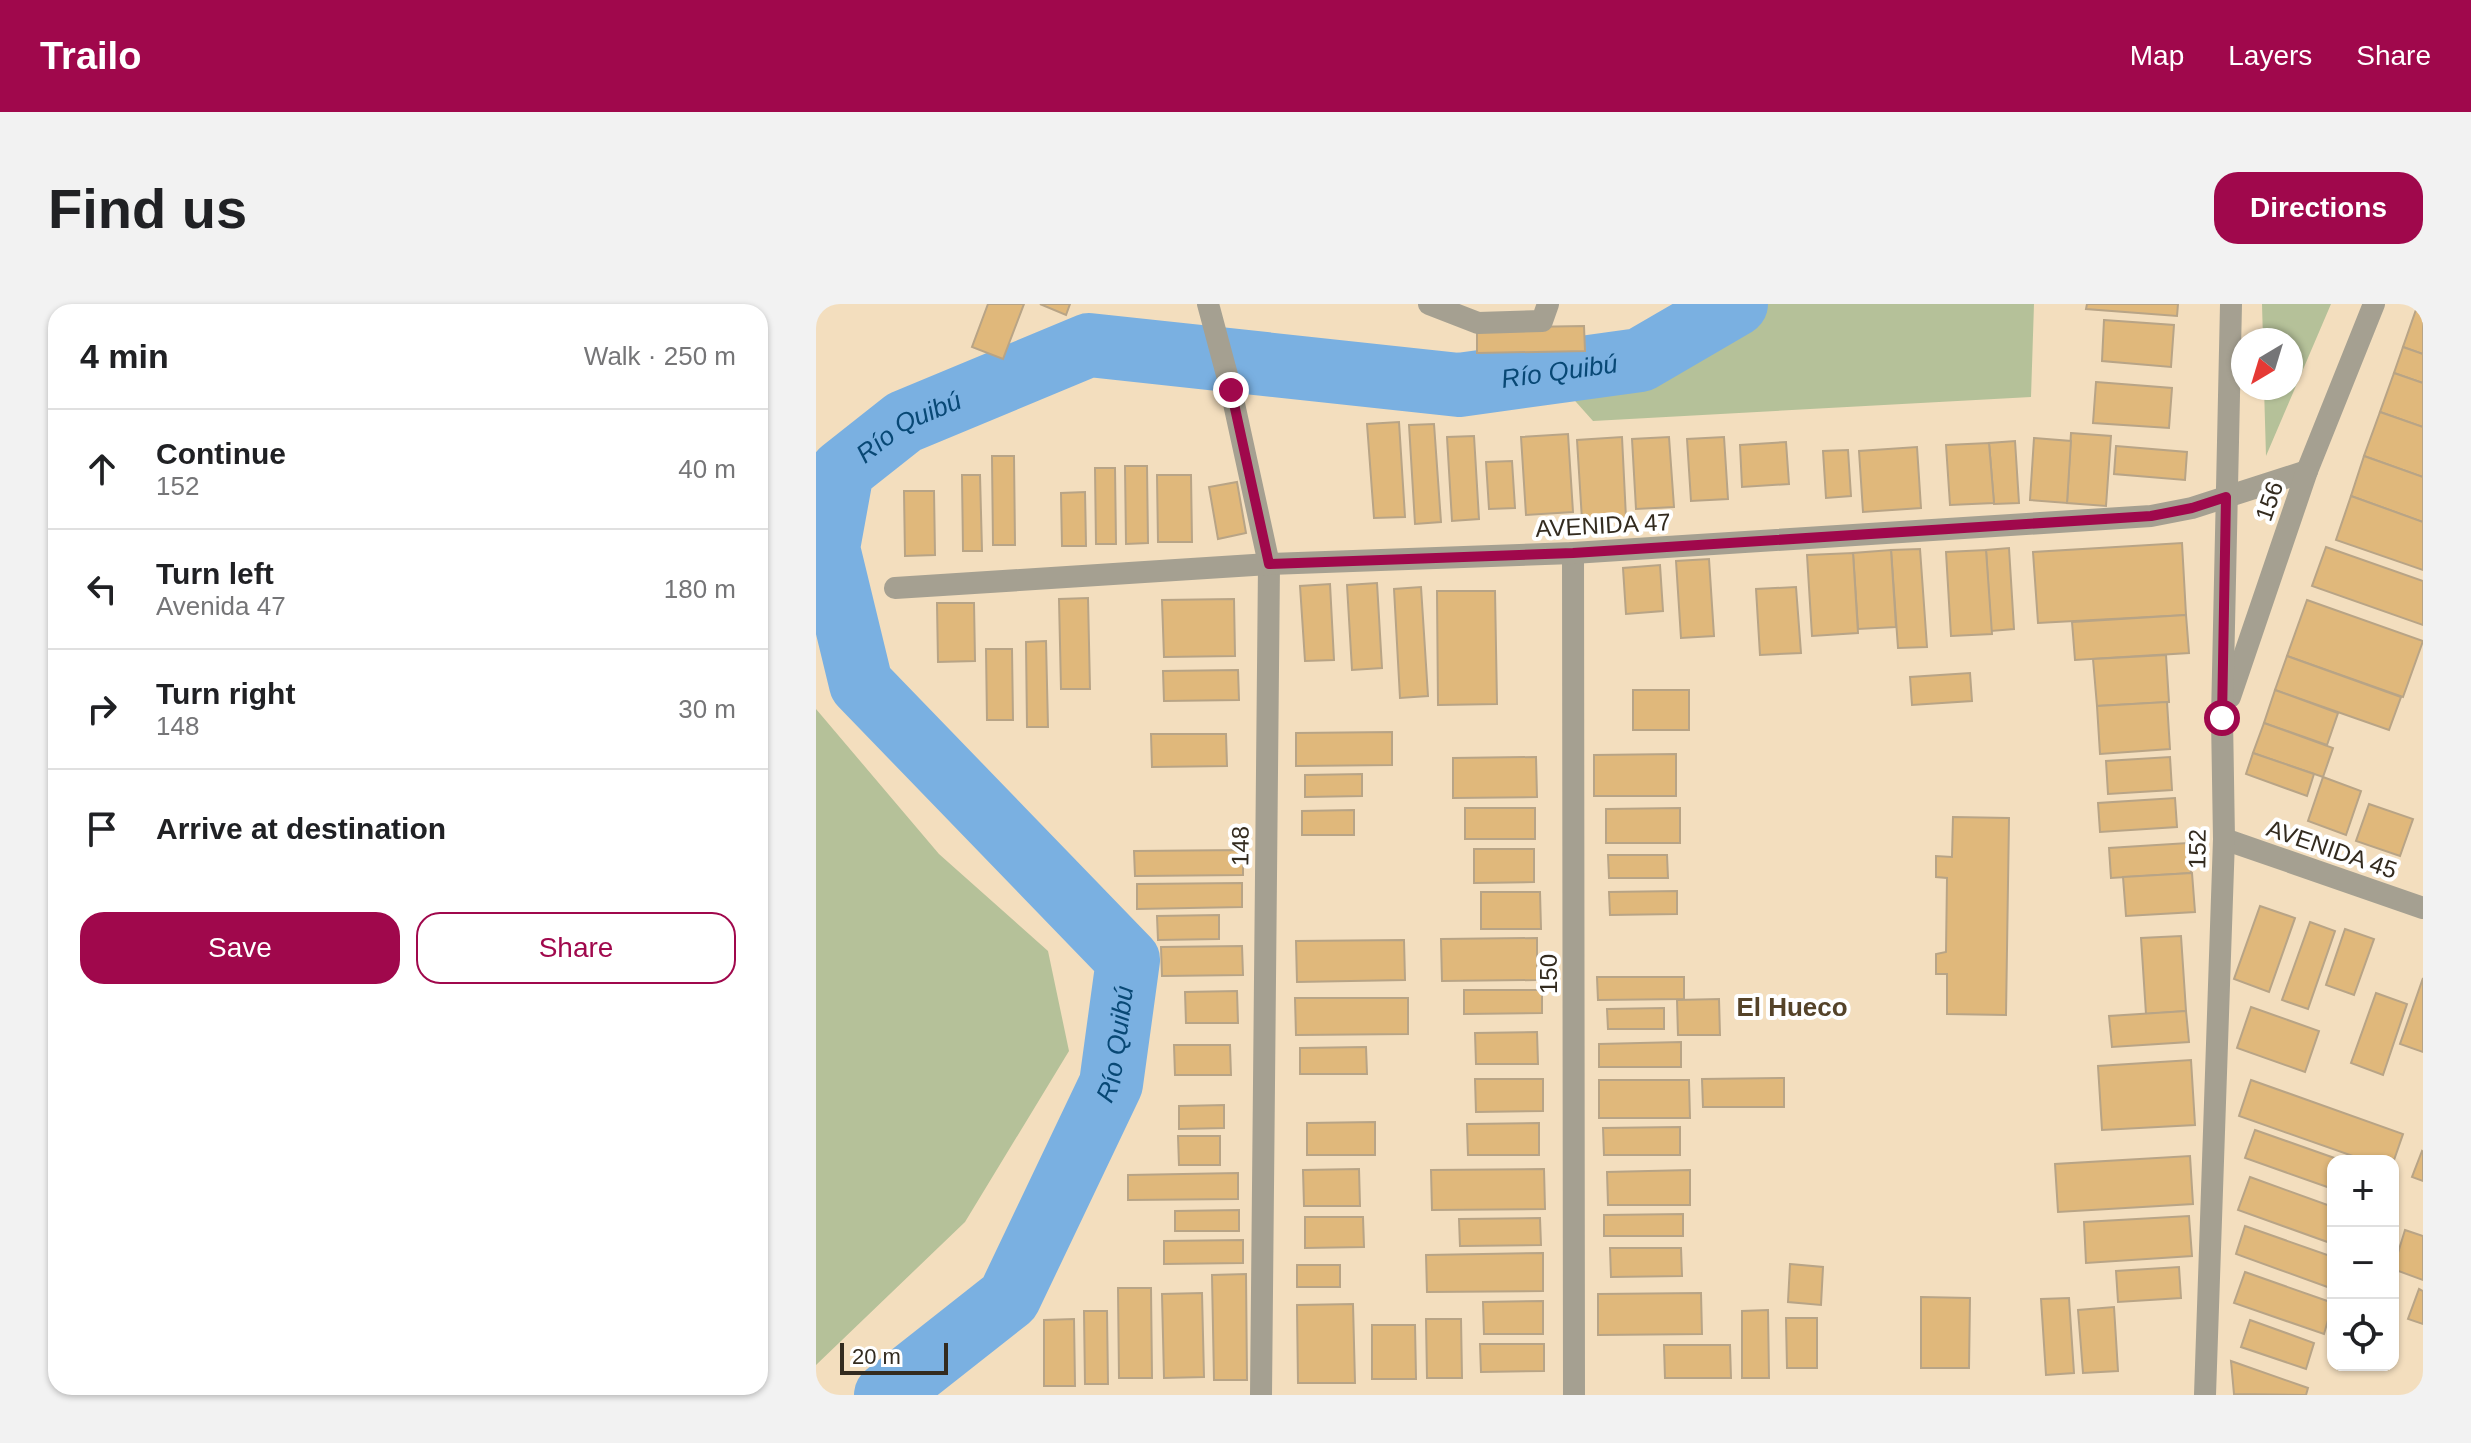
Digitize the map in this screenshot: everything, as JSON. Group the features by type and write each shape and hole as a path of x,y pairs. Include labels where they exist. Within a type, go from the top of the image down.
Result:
{"street":[{"path":"1429,304 1478,323 1545,312"},
{"name":"152","path":"2205,1395 2224,839 2222,718 2231,304"},
{"name":"156","path":"2222,718 2307,471 2374,304"},
{"name":"148","path":"1211,315 1231,390 1269,564 1261,1395"},
{"name":"AVENIDA 47","path":"895,588 1269,564 1573,553 2151,516 2192,508 2307,471"},
{"name":"150","path":"1573,553 1574,1395"},
{"name":"AVENIDA 45","path":"2224,839 2423,908"}],"green space":[{"path":"1683,304 2034,304 2031,397 1593,421 1535,356 1586,352"},
{"path":"2262,304 2331,304 2303,369 2303,328 2263,328"},
{"path":"2264,400 2290,400 2266,456"},
{"path":"816,709 939,854 1048,951 1069,1051 965,1222 816,1365"}],"building":[{"path":"988,304 1024,304 1003,359 972,347"},
{"path":"1040,304 1070,304 1066,315"},
{"path":"2087,304 2178,304 2177,316 2086,309"},
{"path":"2418,304 2423,304 2423,354 2403,347"},
{"path":"2104,320 2174,325 2171,367 2102,361"},
{"path":"1584,326 1585,351 1477,353 1477,328"},
{"path":"2403,347 2423,354 2423,383 2394,373"},
{"path":"2394,373 2423,383 2423,427 2380,412"},
{"path":"2096,382 2172,388 2169,428 2093,423"},
{"path":"2380,412 2423,427 2423,477 2364,456"},
{"path":"1399,422 1405,517 1374,518 1367,424"},
{"path":"1434,424 1441,522 1415,524 1409,425"},
{"path":"2071,433 2111,436 2106,506 2067,503"},
{"path":"1568,434 1573,512 1526,515 1521,437"},
{"path":"1474,436 1479,519 1452,521 1447,437"},
{"path":"1622,437 1626,518 1582,520 1577,440"},
{"path":"1669,437 1674,507 1636,509 1632,439"},
{"path":"1724,437 1728,499 1691,501 1687,439"},
{"path":"2034,438 2071,441 2067,503 2030,500"},
{"path":"2015,441 2019,503 1994,504 1989,443"},
{"path":"1786,442 1789,484 1742,487 1740,445"},
{"path":"1989,443 1994,503 1950,505 1946,445"},
{"path":"2116,446 2187,452 2185,480 2114,474"},
{"path":"1917,447 1921,508 1863,512 1859,451"},
{"path":"1848,450 1851,496 1826,498 1823,451"},
{"path":"992,456 1014,456 1015,545 993,545"},
{"path":"2364,456 2423,477 2423,522 2351,496"},
{"path":"1512,461 1515,508 1489,509 1486,462"},
{"path":"1125,466 1147,466 1148,543 1126,544"},
{"path":"1095,468 1115,468 1116,544 1096,544"},
{"path":"962,475 980,475 982,551 963,551"},
{"path":"1157,475 1191,475 1192,542 1158,542"},
{"path":"1237,482 1246,533 1218,539 1209,487"},
{"path":"904,491 934,491 935,555 905,556"},
{"path":"1085,492 1086,546 1062,546 1061,493"},
{"path":"2351,496 2423,522 2423,570 2336,540"},
{"path":"2182,543 2186,615 2038,623 2033,552"},
{"path":"2326,547 2423,581 2423,625 2312,586"},
{"path":"2009,548 2014,629 1991,631 1986,550"},
{"path":"1920,549 1927,647 1898,648 1891,550"},
{"path":"1891,550 1896,627 1858,629 1853,553"},
{"path":"1986,550 1992,634 1951,636 1946,552"},
{"path":"1853,553 1858,633 1812,636 1807,555"},
{"path":"1709,559 1714,636 1681,638 1676,561"},
{"path":"1660,565 1663,611 1626,614 1623,568"},
{"path":"1377,583 1382,668 1352,670 1347,585"},
{"path":"1330,584 1334,660 1305,661 1300,586"},
{"path":"1421,587 1428,696 1400,698 1394,589"},
{"path":"1796,587 1801,653 1760,655 1756,589"},
{"path":"1437,591 1495,591 1497,704 1438,705"},
{"path":"1088,598 1090,689 1061,689 1059,599"},
{"path":"1234,599 1235,656 1164,657 1162,600"},
{"path":"2307,600 2423,641 2403,697 2287,656"},
{"path":"937,603 974,603 975,661 938,662"},
{"path":"2186,615 2189,653 2075,660 2072,622"},
{"path":"1046,641 1048,727 1027,727 1026,642"},
{"path":"986,649 1012,649 1013,720 987,720"},
{"path":"2166,655 2169,702 2097,706 2093,659"},
{"path":"2287,656 2401,697 2389,730 2275,690"},
{"path":"1238,670 1239,700 1164,701 1163,671"},
{"path":"1970,673 1972,701 1912,705 1910,677"},
{"path":"1633,690 1689,690 1689,730 1633,730"},
{"path":"2275,690 2338,713 2327,745 2264,723"},
{"path":"2167,702 2170,749 2100,754 2097,706"},
{"path":"2264,723 2333,748 2323,777 2253,753"},
{"path":"1392,732 1392,765 1296,766 1296,733"},
{"path":"1151,734 1226,734 1227,766 1152,767"},
{"path":"2253,753 2314,774 2307,796 2246,774"},
{"path":"1676,754 1676,796 1594,796 1594,755"},
{"path":"1536,757 1537,797 1453,798 1453,758"},
{"path":"2170,757 2172,790 2108,794 2106,761"},
{"path":"1362,774 1362,796 1305,797 1305,775"},
{"path":"2323,777 2361,791 2346,835 2308,821"},
{"path":"2175,798 2177,827 2100,832 2098,803"},
{"path":"2369,804 2413,819 2400,856 2356,841"},
{"path":"1465,808 1535,808 1535,839 1465,839"},
{"path":"1680,808 1680,843 1606,843 1606,809"},
{"path":"1354,810 1354,835 1302,835 1302,811"},
{"path":"1953,817 2009,818 2006,1015 1947,1014 1947,974 1936,974 1936,954 1946,952 1947,878 1936,877 1936,856 1952,857"},
{"path":"2188,843 2191,873 2111,878 2109,848"},
{"path":"1474,849 1534,849 1534,882 1474,883"},
{"path":"1243,850 1243,875 1135,876 1134,851"},
{"path":"1608,855 1667,855 1668,878 1609,878"},
{"path":"2192,873 2195,912 2126,916 2123,877"},
{"path":"1242,883 1242,907 1137,909 1137,884"},
{"path":"1677,891 1677,914 1610,915 1609,892"},
{"path":"1481,892 1540,892 1541,929 1481,929"},
{"path":"2260,906 2295,918 2269,992 2234,979"},
{"path":"1219,915 1219,939 1158,940 1157,916"},
{"path":"2310,922 2335,931 2308,1009 2282,1000"},
{"path":"2345,929 2374,939 2354,995 2326,985"},
{"path":"2181,936 2186,1011 2146,1014 2141,938"},
{"path":"1537,938 1537,980 1442,981 1441,939"},
{"path":"1404,940 1405,980 1297,982 1296,941"},
{"path":"1242,946 1243,975 1162,976 1161,947"},
{"path":"1597,977 1684,977 1684,999 1598,1000"},
{"path":"2423,978 2423,1052 2400,1044"},
{"path":"1464,990 1542,990 1542,1013 1464,1014"},
{"path":"1237,991 1238,1023 1186,1023 1185,992"},
{"path":"2376,993 2407,1004 2383,1075 2351,1063"},
{"path":"1295,998 1408,998 1408,1034 1296,1035"},
{"path":"1719,999 1720,1035 1678,1035 1677,1000"},
{"path":"2251,1007 2319,1031 2305,1072 2237,1048"},
{"path":"1664,1008 1664,1029 1608,1029 1607,1009"},
{"path":"2186,1011 2189,1042 2112,1047 2109,1016"},
{"path":"1537,1032 1538,1064 1476,1064 1475,1033"},
{"path":"1681,1042 1681,1067 1599,1067 1599,1044"},
{"path":"1174,1045 1230,1045 1231,1075 1175,1075"},
{"path":"1366,1047 1367,1074 1300,1074 1300,1048"},
{"path":"2191,1060 2195,1125 2102,1130 2098,1066"},
{"path":"1784,1078 1784,1107 1703,1107 1702,1079"},
{"path":"1475,1079 1543,1079 1543,1111 1476,1112"},
{"path":"1599,1080 1689,1080 1690,1118 1599,1118"},
{"path":"2251,1080 2403,1134 2396,1155 2350,1155 2239,1116"},
{"path":"1224,1105 1224,1128 1179,1129 1179,1106"},
{"path":"1375,1122 1375,1155 1307,1155 1307,1123"},
{"path":"1539,1123 1539,1155 1468,1155 1467,1124"},
{"path":"1680,1127 1680,1155 1604,1155 1603,1128"},
{"path":"2255,1130 2327,1155 2327,1187 2245,1158"},
{"path":"1178,1136 1220,1136 1220,1165 1179,1165"},
{"path":"2423,1152 2423,1181 2412,1177"},
{"path":"2190,1156 2193,1204 2058,1212 2055,1164"},
{"path":"1359,1169 1360,1206 1304,1206 1303,1170"},
{"path":"1544,1169 1545,1209 1432,1210 1431,1170"},
{"path":"1690,1170 1690,1205 1608,1205 1607,1172"},
{"path":"1238,1173 1238,1199 1128,1200 1128,1175"},
{"path":"2250,1177 2327,1205 2327,1242 2238,1210"},
{"path":"1239,1210 1239,1231 1175,1231 1175,1211"},
{"path":"1683,1214 1683,1236 1604,1236 1604,1215"},
{"path":"2189,1216 2192,1256 2086,1263 2084,1222"},
{"path":"1305,1217 1363,1217 1364,1247 1305,1248"},
{"path":"1540,1218 1541,1245 1460,1246 1459,1219"},
{"path":"2245,1226 2327,1255 2327,1287 2236,1254"},
{"path":"2405,1230 2423,1236 2423,1280 2399,1271 2399,1250"},
{"path":"1243,1240 1243,1263 1164,1264 1164,1241"},
{"path":"1610,1248 1681,1248 1682,1276 1611,1277"},
{"path":"1543,1253 1543,1291 1427,1292 1426,1255"},
{"path":"1790,1264 1823,1267 1821,1305 1788,1302"},
{"path":"1297,1265 1340,1265 1340,1287 1297,1287"},
{"path":"2179,1267 2181,1298 2118,1302 2116,1271"},
{"path":"2245,1272 2327,1301 2327,1324 2324,1334 2234,1303"},
{"path":"1246,1274 1247,1380 1214,1380 1212,1275"},
{"path":"1118,1288 1151,1288 1152,1378 1119,1378"},
{"path":"2419,1289 2423,1291 2423,1324 2408,1319"},
{"path":"1202,1293 1204,1377 1164,1378 1162,1294"},
{"path":"1701,1293 1702,1334 1598,1335 1598,1294"},
{"path":"1921,1297 1970,1298 1969,1368 1921,1368"},
{"path":"2069,1298 2074,1373 2046,1375 2041,1299"},
{"path":"1543,1301 1543,1334 1484,1334 1483,1302"},
{"path":"1353,1304 1355,1383 1298,1383 1297,1305"},
{"path":"2114,1307 2118,1371 2083,1373 2078,1310"},
{"path":"1768,1310 1769,1378 1742,1378 1742,1311"},
{"path":"1084,1311 1107,1311 1108,1384 1085,1384"},
{"path":"1786,1318 1817,1318 1817,1368 1787,1368"},
{"path":"1074,1319 1075,1386 1044,1386 1044,1320"},
{"path":"1426,1319 1461,1319 1462,1378 1427,1378"},
{"path":"2250,1320 2314,1343 2306,1369 2241,1347"},
{"path":"1372,1325 1415,1325 1416,1379 1372,1379"},
{"path":"1480,1344 1544,1344 1544,1371 1481,1372"},
{"path":"1664,1345 1730,1345 1731,1378 1665,1378"},
{"path":"2231,1361 2308,1388 2306,1395 2234,1394"}],"waterway":[{"name":"Río Quibú","path":"886,1395 1009,1298 1111,1084 1128,960 861,684 828,548 842,471 904,422 1089,345 1459,385 1640,360 1736,304"}],"district":[{"name":"El Hueco","path":"1792,1007"}],"route":[{"path":"1231,390 1269,564 1573,553 2151,516 2226,497 2222,718"}]}
